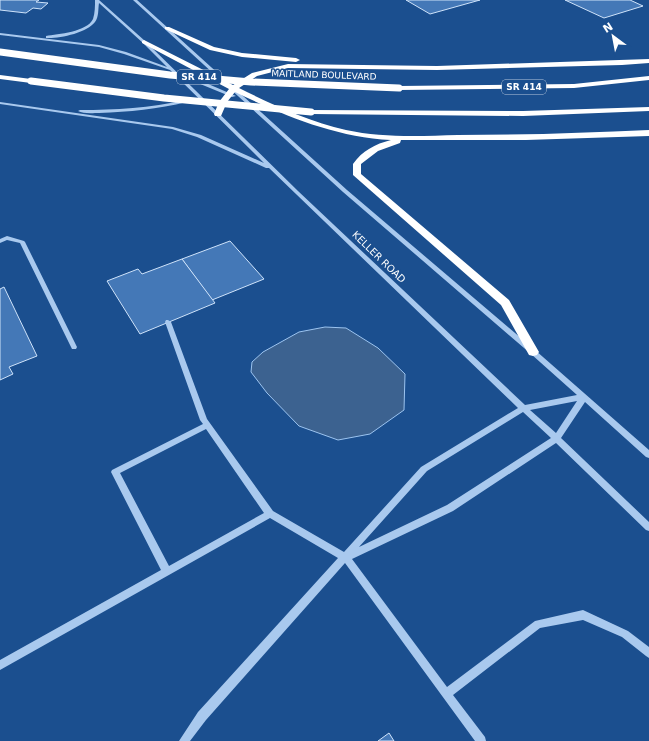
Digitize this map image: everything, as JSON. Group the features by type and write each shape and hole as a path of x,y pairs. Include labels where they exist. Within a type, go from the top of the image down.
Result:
{"highway":[{"path":"166,28 212,50 242,55 343,66"},
{"path":"144,42 206,88 231,91 309,122 335,130 394,138 470,138 649,133"},
{"name":"MAITLAND BOULEVARD","path":"0,52 170,75 251,82 399,88 574,86 649,78"},
{"path":"218,114 223,100 231,91 254,74 267,69 288,66 437,68 649,61"},
{"name":"SR 414","path":"0,77 164,98 311,112 459,114 587,113 649,108"},
{"path":"414,138 374,148 364,155 357,164 357,175 506,302 533,352"}],"street":[{"path":"27,37 55,36 87,27 95,18 97,0"},
{"name":"KELLER ROAD","path":"97,0 174,71 206,88 218,114 274,170 649,527"},
{"path":"135,0 208,66 231,91 248,104 346,191 533,352 649,455"},
{"path":"0,34 99,46 125,52 174,71 206,88"},
{"path":"32,107 116,112 142,110 179,102 194,98 206,88 208,66"},
{"path":"0,103 174,128 199,136 274,170"},
{"path":"0,241 7,238 22,242 74,347"},
{"path":"168,322 204,420 270,514 346,558 481,741"},
{"path":"184,741 202,716 424,470 524,408 584,397"},
{"path":"346,558 450,508 556,439 584,397"},
{"path":"167,572 115,472 208,425"},
{"path":"0,665 270,514"},
{"path":"446,694 538,624 583,615 625,634 649,653"}],"water":[{"path":"325,327 346,328 378,348 405,374 404,410 370,434 338,440 299,426 267,393 251,372 252,362 263,352 299,332"}],"building":[{"path":"0,0 39,0 36,2 48,3 41,9 33,8 26,13 0,10"},
{"path":"406,0 480,0 430,14"},
{"path":"565,0 630,0 643,6 604,18"},
{"path":"230,241 264,279 212,300 182,259"},
{"path":"182,259 215,303 140,334 107,281 138,269 142,274"},
{"path":"4,287 37,356 9,367 13,374 0,380 0,289"},
{"path":"389,733 394,741 378,741"}]}
